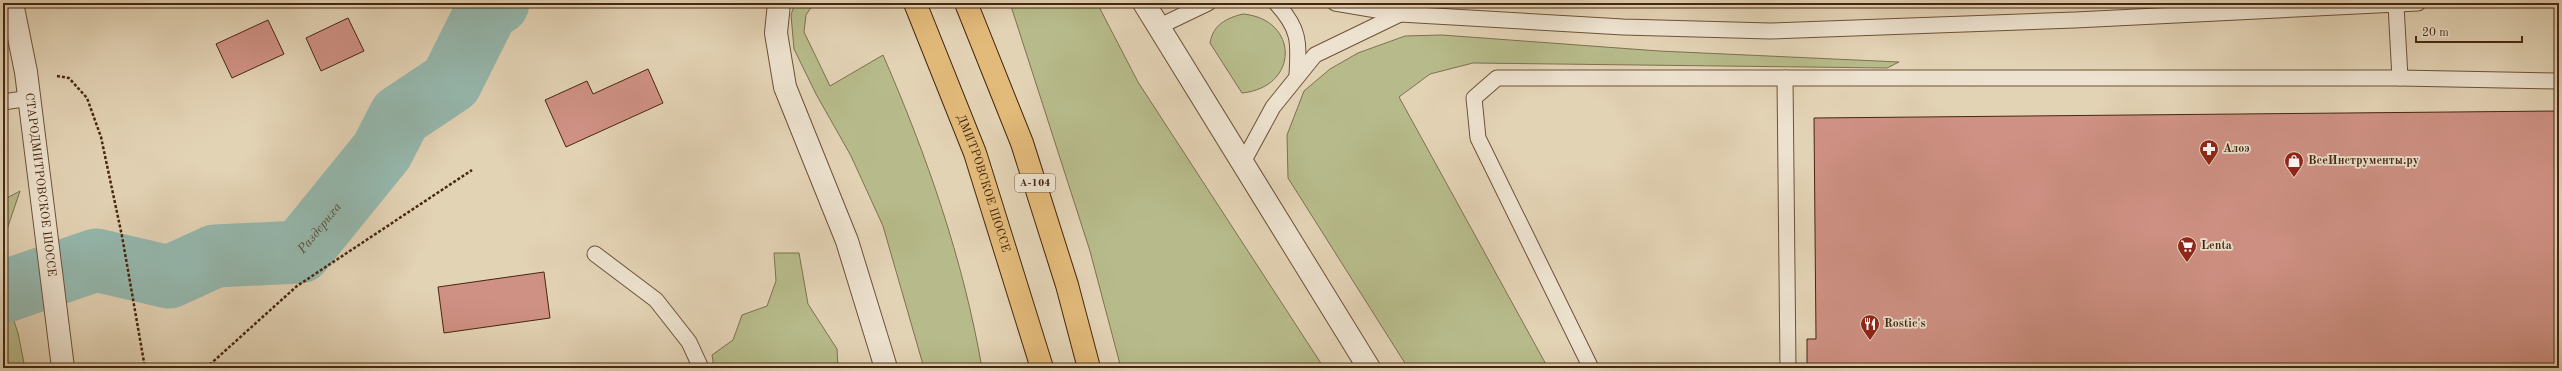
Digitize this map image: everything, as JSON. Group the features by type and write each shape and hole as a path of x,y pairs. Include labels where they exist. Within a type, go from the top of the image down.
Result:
{"highway":[{"name":"А-104","path":"966,3 1022,143 1067,286 1089,368"},
{"name":"ДМИТРОВСКОЕ ШОССЕ","path":"917,8 975,153 1042,368"}],"street":[{"name":"СТАРОДМИТРОВСКОЕ ШОССЕ","path":"12,3 30,98 63,368"},
{"path":"778,3 776,33 785,87 847,241 886,368"},
{"path":"1144,3 1369,368"}],"lane":[{"path":"1158,27 1208,3"},
{"path":"1276,3 1287,15 1300,41 1298,75"},
{"path":"1335,3 1400,14 1623,27 1770,31 2418,3"},
{"path":"2396,5 2400,78"},
{"path":"1242,164 1273,107 1315,56 1400,14"},
{"path":"1591,368 1478,138 1474,98 1497,78 2400,78 2559,81"},
{"path":"1785,78 1788,368"},
{"path":"3,102 30,98"},
{"path":"595,254 656,300 689,342 701,368"}],"path":[{"path":"26,72 70,78 87,98 101,137 122,236 145,368"},
{"path":"206,368 297,286 472,170"}],"green space":[{"path":"795,3 814,3 806,15 804,32 830,86 883,55 914,131 942,208 965,287 982,368 924,368 883,226 851,156 816,94 794,49 791,15"},
{"path":"1010,3 1097,3 1138,82 1324,368 1121,368 1090,251"},
{"path":"1243,14 1261,19 1275,28 1283,40 1285,53 1283,67 1274,79 1261,88 1242,93 1210,43 1214,31 1221,23"},
{"path":"1442,35 1659,51 1899,62 1887,68 1473,63 1430,74 1399,97 1548,368 1408,368 1288,178 1287,135 1304,91 1330,69 1358,53 1405,36"},
{"path":"20,191 3,241 3,200"},
{"path":"774,253 799,253 808,304 837,349 838,368 714,368 712,355 733,340 742,315 767,306 776,281"},
{"path":"3,289 18,333 25,368 3,368"}],"building":[{"path":"348,18 364,51 321,71 306,38"},
{"path":"268,20 284,54 232,78 216,44"},
{"path":"648,69 663,103 566,147 545,100 587,81 593,94"},
{"name":"Lenta","path":"2559,111 2559,368 1807,368 1807,339 1816,339 1814,118"},
{"path":"544,272 550,318 444,333 438,287"}],"waterway":[{"name":"Раздериха","path":"3,292 96,260 169,277 215,256 300,252 382,151 400,116 451,82 488,8 498,3"}],"place":[{"name":"Алоэ","path":"2209,166"},
{"name":"ВсеИнструменты.ру","path":"2294,178"},
{"name":"Lenta","path":"2187,263"},
{"name":"Rostic's","path":"1870,341"}]}
